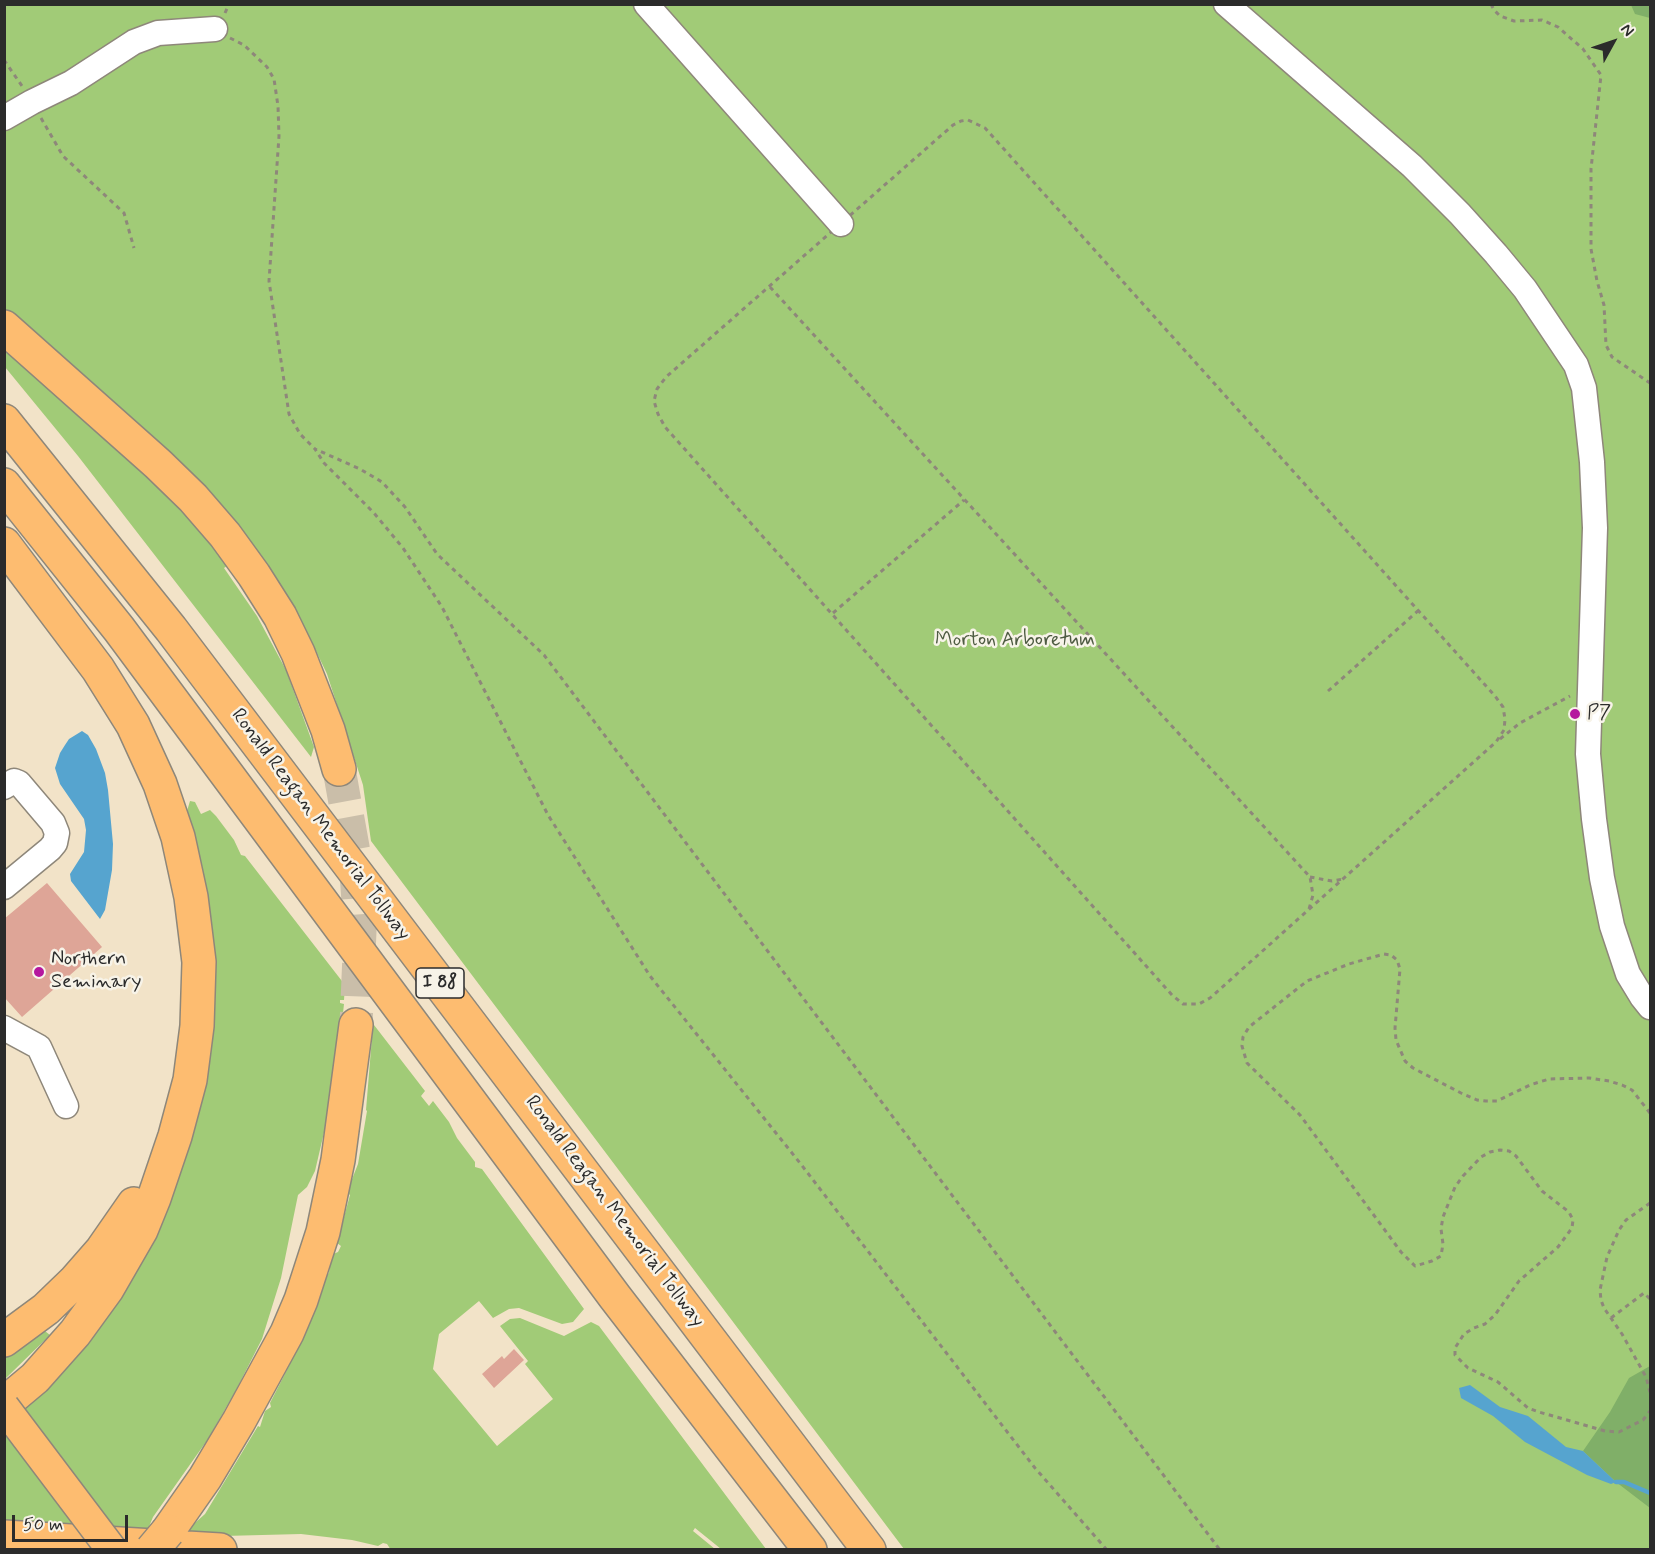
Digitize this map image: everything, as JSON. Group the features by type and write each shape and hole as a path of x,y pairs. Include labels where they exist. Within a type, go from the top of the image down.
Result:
{"highway":[{"path":"4,327 158,464 193,498 231,543 270,599 298,653 328,730 339,769"},
{"name":"Ronald Reagan Memorial Tollway","path":"4,421 178,638 869,1550"},
{"name":"I 88","path":"4,485 119,629 615,1297 810,1550"},
{"path":"4,544 98,669 133,725 160,784 177,837 191,897 199,962 197,1026 190,1080 175,1136 141,1230 107,1289 75,1333 35,1378 4,1406"},
{"path":"160,1540 205,1478 239,1422 287,1333 301,1300 323,1232 338,1161 356,1025"},
{"path":"4,1340 46,1309 102,1250 128,1214 175,1136"},
{"path":"4,1538 220,1550"}],"main road":[{"path":"4,1406 112,1550"}],"lane":[{"path":"646,4 841,224"},
{"path":"1226,4 1412,166 1460,214 1525,289 1576,365 1584,388 1592,462 1595,528 1588,754 1602,878 1612,926 1628,974 1650,1007"},
{"path":"4,118 71,83 134,42 159,33 215,29"},
{"path":"4,787 14,781 19,783 54,823 57,833 55,843 50,849 4,887"},
{"path":"4,1028 39,1047 66,1106"}],"path":[{"path":"230,4 215,29 244,45 267,68 274,79 279,136 269,281 289,414 300,434 315,449 324,463 374,513 403,548 442,606 548,815 650,976 800,1163 1035,1468 1107,1550"},
{"path":"1491,4 1500,16 1514,21 1542,20 1558,27 1583,49 1601,75 1591,168 1591,249 1604,305 1606,345 1612,357 1650,383"},
{"path":"4,60 32,102 63,156 124,213 134,248"},
{"path":"1496,742 1504,730 1505,719 1503,707 1496,696 976,122 961,121 952,125 666,377 657,388 654,401 665,427 1172,995 1183,1004 1199,1004 1210,998 1496,742 1520,723 1573,694 1590,676"},
{"path":"770,287 1310,877 1313,895 1308,911"},
{"path":"315,449 360,469 382,482 405,507 437,554 544,655 1220,1550"},
{"path":"832,613 964,500"},
{"path":"1328,691 1419,610"},
{"path":"1310,877 1332,881 1344,878"},
{"path":"1650,1113 1632,1090 1609,1081 1589,1078 1549,1079 1530,1085 1497,1101 1486,1101 1461,1093 1413,1068 1405,1061 1396,1040 1400,969 1397,960 1391,955 1383,954 1348,963 1307,981 1249,1027 1243,1037 1242,1046 1247,1063 1300,1115 1401,1252 1415,1266 1441,1256 1443,1217 1455,1186 1463,1176 1481,1157 1490,1152 1509,1151 1516,1156 1542,1191 1569,1212 1573,1220 1572,1228 1558,1246 1519,1281 1495,1315 1485,1324 1464,1334 1455,1348 1455,1355 1468,1368 1498,1382 1528,1408 1605,1431 1619,1432 1643,1420 1650,1411"},
{"path":"1650,1203 1626,1220 1606,1257 1600,1290 1601,1300 1646,1377 1650,1392"},
{"path":"1611,1318 1644,1293 1650,1299"}],"green space":[{"name":"Morton Arboretum","path":"4,5 1650,5 1650,1549 904,1549 371,841 363,785 327,674 306,630 277,580 254,548 5,312"},
{"path":"1631,5 1650,5 1650,18 1635,14"},
{"path":"4,346 186,504 231,568 227,566 224,568 257,616 286,670 314,747 311,757 78,456 5,367"},
{"path":"190,801 195,802 201,814 210,810 216,816 234,840 241,855 245,856 345,985 344,1000 340,1000 340,1003 344,1004 329,1111 315,1171 307,1187 298,1195 281,1278 262,1339 208,1439 153,1517 148,1529 186,1531 205,1514 258,1426 260,1427 265,1411 271,1407 270,1403 289,1366 323,1277 329,1273 331,1255 338,1252 341,1246 337,1243 350,1195 347,1192 358,1164 367,1111 374,1025 425,1091 421,1096 429,1106 433,1101 475,1162 475,1167 482,1169 584,1309 573,1322 562,1324 519,1308 509,1309 493,1318 479,1301 439,1334 433,1369 497,1446 553,1399 525,1364 528,1361 500,1326 510,1319 520,1318 564,1336 591,1322 599,1326 766,1549 721,1549 695,1528 693,1531 715,1549 391,1550 387,1544 383,1543 378,1546 352,1540 301,1534 185,1537 5,1526 5,1410 28,1391 190,1111 187,811"},
{"path":"41,1328 50,1335 5,1379 4,1356"},
{"path":"1650,1366 1650,1508 1616,1482 1583,1451 1610,1412 1629,1378"}],"water":[{"path":"82,731 88,735 96,749 105,773 108,790 113,844 112,870 105,910 100,919 71,881 70,874 84,852 86,830 84,819 60,784 55,768 60,753 69,739"},
{"path":"1470,1385 1500,1407 1528,1416 1566,1447 1583,1451 1616,1482 1611,1484 1587,1475 1525,1442 1493,1416 1461,1398 1459,1388"}],"building":[{"name":"Northern Seminary","path":"47,883 102,947 22,1017 4,997 4,919"},
{"path":"514,1349 524,1360 494,1388 482,1374 502,1356 504,1359"}],"waterway":[{"path":"1616,1482 1624,1482 1650,1493"}],"tunnel":[{"path":"339,769 355,858 360,931 356,1025"}],"place":[{"name":"P7","path":"1575,714"},
{"name":"Northern Seminary","path":"39,972"}]}
